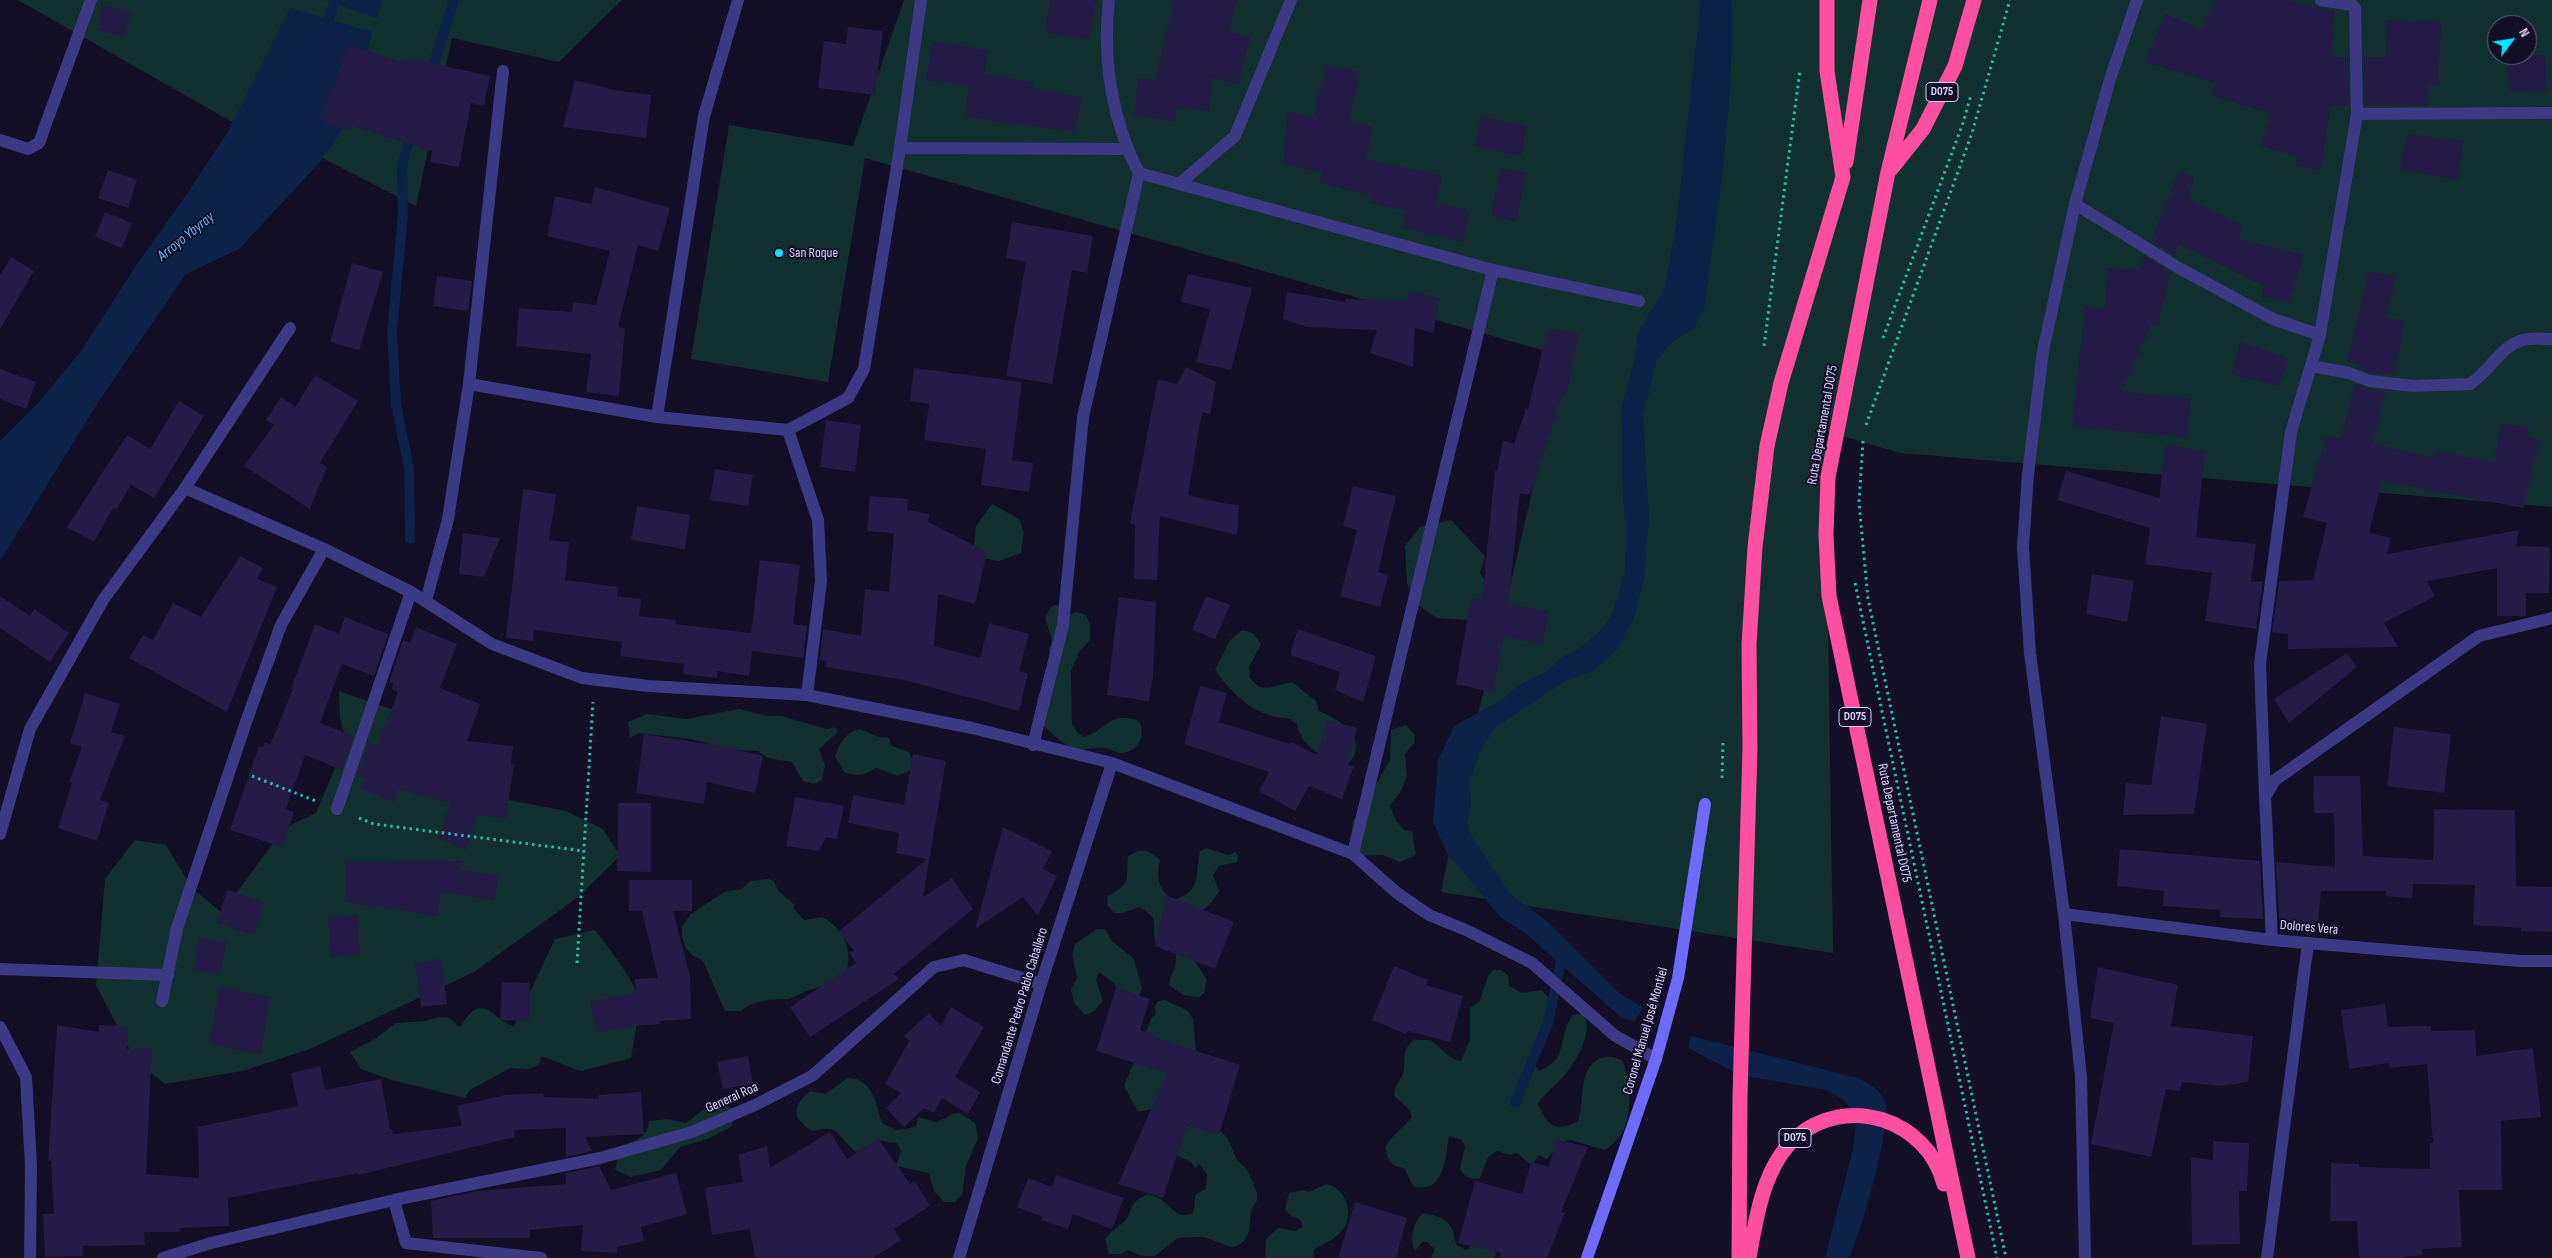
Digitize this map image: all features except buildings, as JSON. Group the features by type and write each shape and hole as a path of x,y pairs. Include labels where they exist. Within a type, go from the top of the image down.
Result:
{"highway":[{"path":"1827,0 1826,71 1844,177"},
{"path":"1739,1258 1740,1095 1750,748 1749,645 1755,546 1767,446 1781,383 1844,177 1870,0"},
{"path":"1888,172 1930,0"},
{"name":"Ruta Departamental D075","path":"1968,1258 1829,596 1826,535 1828,477 1888,172 1923,129 1955,66 1974,0"},
{"name":"D075","path":"1750,1258 1758,1211 1774,1165 1794,1139 1817,1123 1842,1115 1872,1116 1884,1120 1913,1136 1926,1149 1940,1167 1964,1258"}],"street":[{"path":"0,140 28,149 38,143 91,0"},
{"path":"657,417 704,116 738,0"},
{"path":"469,384 657,417 788,430 848,398 864,369 900,148 921,0"},
{"path":"1033,745 1063,624 1083,417 1139,173 1127,149 1108,79 1107,19 1109,0"},
{"path":"1179,184 1235,136 1291,0"},
{"path":"2085,1258 2081,1077 2064,914 2030,653 2023,547 2028,474 2043,351 2075,204 2110,78 2137,0"},
{"path":"2272,940 2260,664 2291,432 2320,335 2357,114 2355,8 2352,5 2321,0"},
{"path":"426,601 448,518 469,384 503,71"},
{"path":"2357,114 2552,113"},
{"path":"900,148 1127,149"},
{"path":"1139,173 1493,270 1639,301"},
{"path":"2075,204 2179,268 2273,320 2320,335"},
{"path":"1353,854 1493,270"},
{"path":"0,834 30,729 103,600 185,488 290,328"},
{"path":"2310,366 2349,373 2370,381 2413,386 2470,384 2505,349 2527,339 2552,339"},
{"path":"788,430 818,520 821,581 807,695"},
{"path":"185,488 324,549 411,592 492,644 594,681 807,695 972,728 1033,745 1112,763 1353,854 1397,893 1429,915 1466,930 1532,963 1579,1002 1614,1035 1656,1059"},
{"path":"162,1002 177,928 281,625 324,549"},
{"path":"337,809 411,592"},
{"path":"2265,798 2275,780 2479,636 2552,618"},
{"name":"Comandante Pedro Pablo Caballero","path":"959,1258 1041,984 1112,763"},
{"name":"Coronel Manuel José Montiel","path":"1587,1258 1656,1059 1678,978 1705,804"},
{"name":"Dolores Vera","path":"2064,914 2272,940 2520,961 2552,961"},
{"path":"2268,1258 2308,943"},
{"name":"General Roa","path":"163,1258 211,1243 394,1200 600,1158 692,1132 737,1113 812,1076 934,966 964,960 1041,984"},
{"path":"0,969 168,975"},
{"path":"0,1027 26,1078 31,1166 30,1258"},
{"path":"394,1200 406,1243 542,1258"}],"path":[{"path":"2006,1258 1868,599 1859,502 1860,459 1865,426 1972,134 2010,0"},
{"path":"1880,346 1963,122 1973,85"},
{"path":"1854,575 1997,1258"},
{"path":"577,963 594,681"},
{"path":"231,767 374,824 584,851"}],"green space":[{"path":"18,0 622,0 559,62 452,38 416,206 301,147 248,131"},
{"path":"904,0 2552,0 2552,507 1900,453 1825,431 1833,953 1528,906 1530,909 1505,902 1441,892 1478,714 1499,632 1469,620 1437,618 1418,605 1407,583 1405,546 1420,527 1451,520 1485,556 1480,573 1494,595 1509,591 1563,356 865,158 828,382 691,359 729,125 853,146"},
{"path":"992,504 1019,519 1024,533 1021,553 999,561 973,556 976,526"},
{"path":"1055,605 1065,607 1070,615 1077,612 1086,615 1090,625 1090,640 1079,652 1071,671 1072,724 1078,733 1084,737 1115,719 1129,718 1139,721 1142,731 1140,742 1128,752 1122,753 1105,748 1081,750 1073,748 1038,722 1037,698 1054,665 1049,650 1052,640 1045,618 1050,608"},
{"path":"1242,630 1253,633 1261,644 1249,667 1250,678 1259,687 1268,688 1292,682 1316,701 1319,711 1338,721 1352,734 1356,750 1352,759 1344,768 1321,756 1308,746 1299,732 1297,724 1293,721 1263,713 1247,704 1233,692 1215,670 1230,640"},
{"path":"339,691 419,719 455,790 566,811 603,829 620,856 577,898 474,972 310,1049 242,1071 165,1084 135,1060 96,985 105,879 135,840 166,845 191,887 222,913 284,828 316,813 346,742 340,717"},
{"path":"739,709 768,716 781,716 827,729 835,727 838,732 819,749 825,766 822,780 814,784 803,781 792,762 768,758 758,751 727,749 692,739 638,733 630,738 628,722 647,714 687,719"},
{"path":"1406,725 1415,735 1414,743 1405,754 1407,775 1401,791 1390,806 1396,821 1404,830 1412,831 1416,855 1400,862 1383,855 1354,856 1349,847 1353,820 1365,811 1372,791 1390,760 1391,730"},
{"path":"859,729 879,737 889,738 891,746 909,752 915,768 898,776 876,768 861,775 844,772 835,756 841,743 847,736"},
{"path":"1206,848 1228,855 1235,852 1238,855 1237,862 1219,866 1213,875 1219,891 1212,902 1202,911 1191,955 1207,980 1204,993 1199,997 1183,995 1169,985 1175,965 1175,952 1157,945 1154,936 1153,917 1140,907 1122,913 1115,913 1107,905 1108,896 1121,888 1126,880 1128,856 1145,851 1160,860 1159,882 1164,892 1173,900 1182,897 1193,887 1196,882 1200,851"},
{"path":"768,879 774,881 778,891 794,904 794,909 804,920 822,917 838,929 843,936 848,953 847,972 843,981 809,990 789,999 767,1000 749,1005 741,1011 725,1011 703,961 692,955 686,948 682,937 682,927 690,915 725,892 741,889 750,881"},
{"path":"1097,929 1105,929 1112,941 1134,959 1142,988 1136,1003 1120,1001 1115,984 1099,972 1096,980 1103,1001 1094,1011 1085,1015 1074,1003 1071,990 1077,978 1072,954 1075,944"},
{"path":"595,930 620,964 636,992 638,1014 631,1058 581,1071 541,1056 539,1065 528,1069 510,1068 470,1090 465,1098 392,1080 361,1069 350,1052 375,1039 396,1023 425,1021 439,1017 449,1018 460,1027 468,1016 481,1008 514,1026 555,939"},
{"path":"1493,970 1501,970 1508,975 1509,986 1522,993 1542,990 1548,999 1552,1008 1550,1026 1532,1061 1539,1071 1549,1066 1555,1060 1562,1046 1565,1030 1573,1015 1584,1014 1587,1022 1585,1040 1576,1059 1565,1075 1545,1094 1538,1104 1545,1118 1558,1127 1570,1125 1578,1121 1586,1074 1590,1066 1596,1060 1614,1057 1623,1061 1626,1073 1629,1097 1627,1121 1615,1142 1605,1150 1570,1140 1561,1142 1547,1159 1539,1155 1532,1166 1517,1153 1510,1155 1497,1151 1488,1157 1480,1178 1476,1179 1468,1177 1460,1169 1465,1146 1462,1140 1449,1136 1442,1172 1437,1180 1423,1188 1413,1186 1404,1168 1390,1162 1385,1147 1412,1117 1409,1109 1394,1096 1396,1087 1403,1074 1406,1050 1413,1040 1430,1040 1453,1059 1461,1061 1470,1040 1470,1008 1480,1001 1488,976"},
{"path":"1165,1000 1188,1011 1193,1019 1196,1049 1191,1063 1156,1108 1138,1112 1124,1086 1152,1017 1156,1015 1155,1006 1158,1001"},
{"path":"847,1078 863,1082 868,1087 875,1100 882,1123 896,1130 916,1127 918,1117 936,1122 955,1113 975,1123 978,1138 966,1166 962,1195 955,1202 944,1202 934,1191 929,1173 896,1166 901,1151 897,1143 877,1140 857,1152 837,1132 829,1129 812,1131 800,1121 796,1112 797,1107 810,1091 826,1094"},
{"path":"718,1104 728,1106 736,1112 731,1127 708,1139 680,1147 661,1170 631,1177 615,1170 620,1146 640,1138 646,1132 649,1121 668,1119 686,1123 708,1106"},
{"path":"1178,1125 1218,1128 1228,1139 1237,1160 1247,1169 1257,1193 1257,1200 1251,1211 1249,1231 1244,1241 1237,1246 1231,1247 1203,1237 1178,1238 1155,1256 1141,1256 1129,1250 1121,1254 1109,1254 1105,1239 1123,1223 1133,1204 1141,1197 1148,1194 1156,1197 1176,1213 1188,1215 1193,1213 1196,1194 1206,1189 1207,1174 1199,1164 1195,1168 1191,1162 1167,1151"},
{"path":"1326,1184 1339,1191 1347,1204 1348,1219 1340,1233 1314,1250 1313,1258 1265,1258 1266,1239 1278,1228 1295,1231 1303,1227 1301,1220 1291,1216 1285,1209 1289,1193 1303,1190 1309,1192"},
{"path":"1422,1214 1435,1215 1447,1222 1452,1229 1457,1245 1466,1250 1475,1242 1496,1251 1495,1258 1431,1258 1435,1249 1427,1242 1422,1242 1415,1251 1412,1237 1416,1222"}],"water":[{"path":"325,0 383,0 377,18"},
{"path":"1701,0 1731,0 1732,38 1724,154 1704,309 1694,328 1670,344 1656,362 1643,417 1649,516 1644,580 1634,618 1617,650 1594,671 1565,681 1495,728 1482,747 1470,779 1471,807 1467,822 1471,836 1510,894 1547,921 1619,993 1644,1008 1634,1021 1622,1018 1525,933 1500,917 1448,856 1433,822 1438,760 1454,726 1503,699 1517,686 1547,671 1565,655 1578,649 1599,632 1612,615 1625,572 1626,529 1623,499 1622,406 1633,365 1638,333 1659,299 1666,283 1677,218"},
{"path":"290,8 372,32 351,118 319,163 239,249 186,274 99,401 0,561 0,441 37,404 81,351 139,261 187,194 227,133"},
{"path":"1691,1036 1858,1078 1874,1087 1881,1094 1885,1102 1886,1115 1880,1156 1868,1204 1849,1258 1825,1258 1853,1149 1856,1124 1852,1109 1842,1099 1826,1090 1740,1075 1688,1048"}],"waterway":[{"name":"Arroyo Ybyray","path":"325,31 335,0"},
{"path":"430,76 454,0"},
{"path":"410,539 409,468 396,405 392,332 403,214 402,165 412,131"},
{"path":"1515,1103 1548,1023 1563,952"}],"place":[{"name":"San Roque","path":"779,253"}]}
